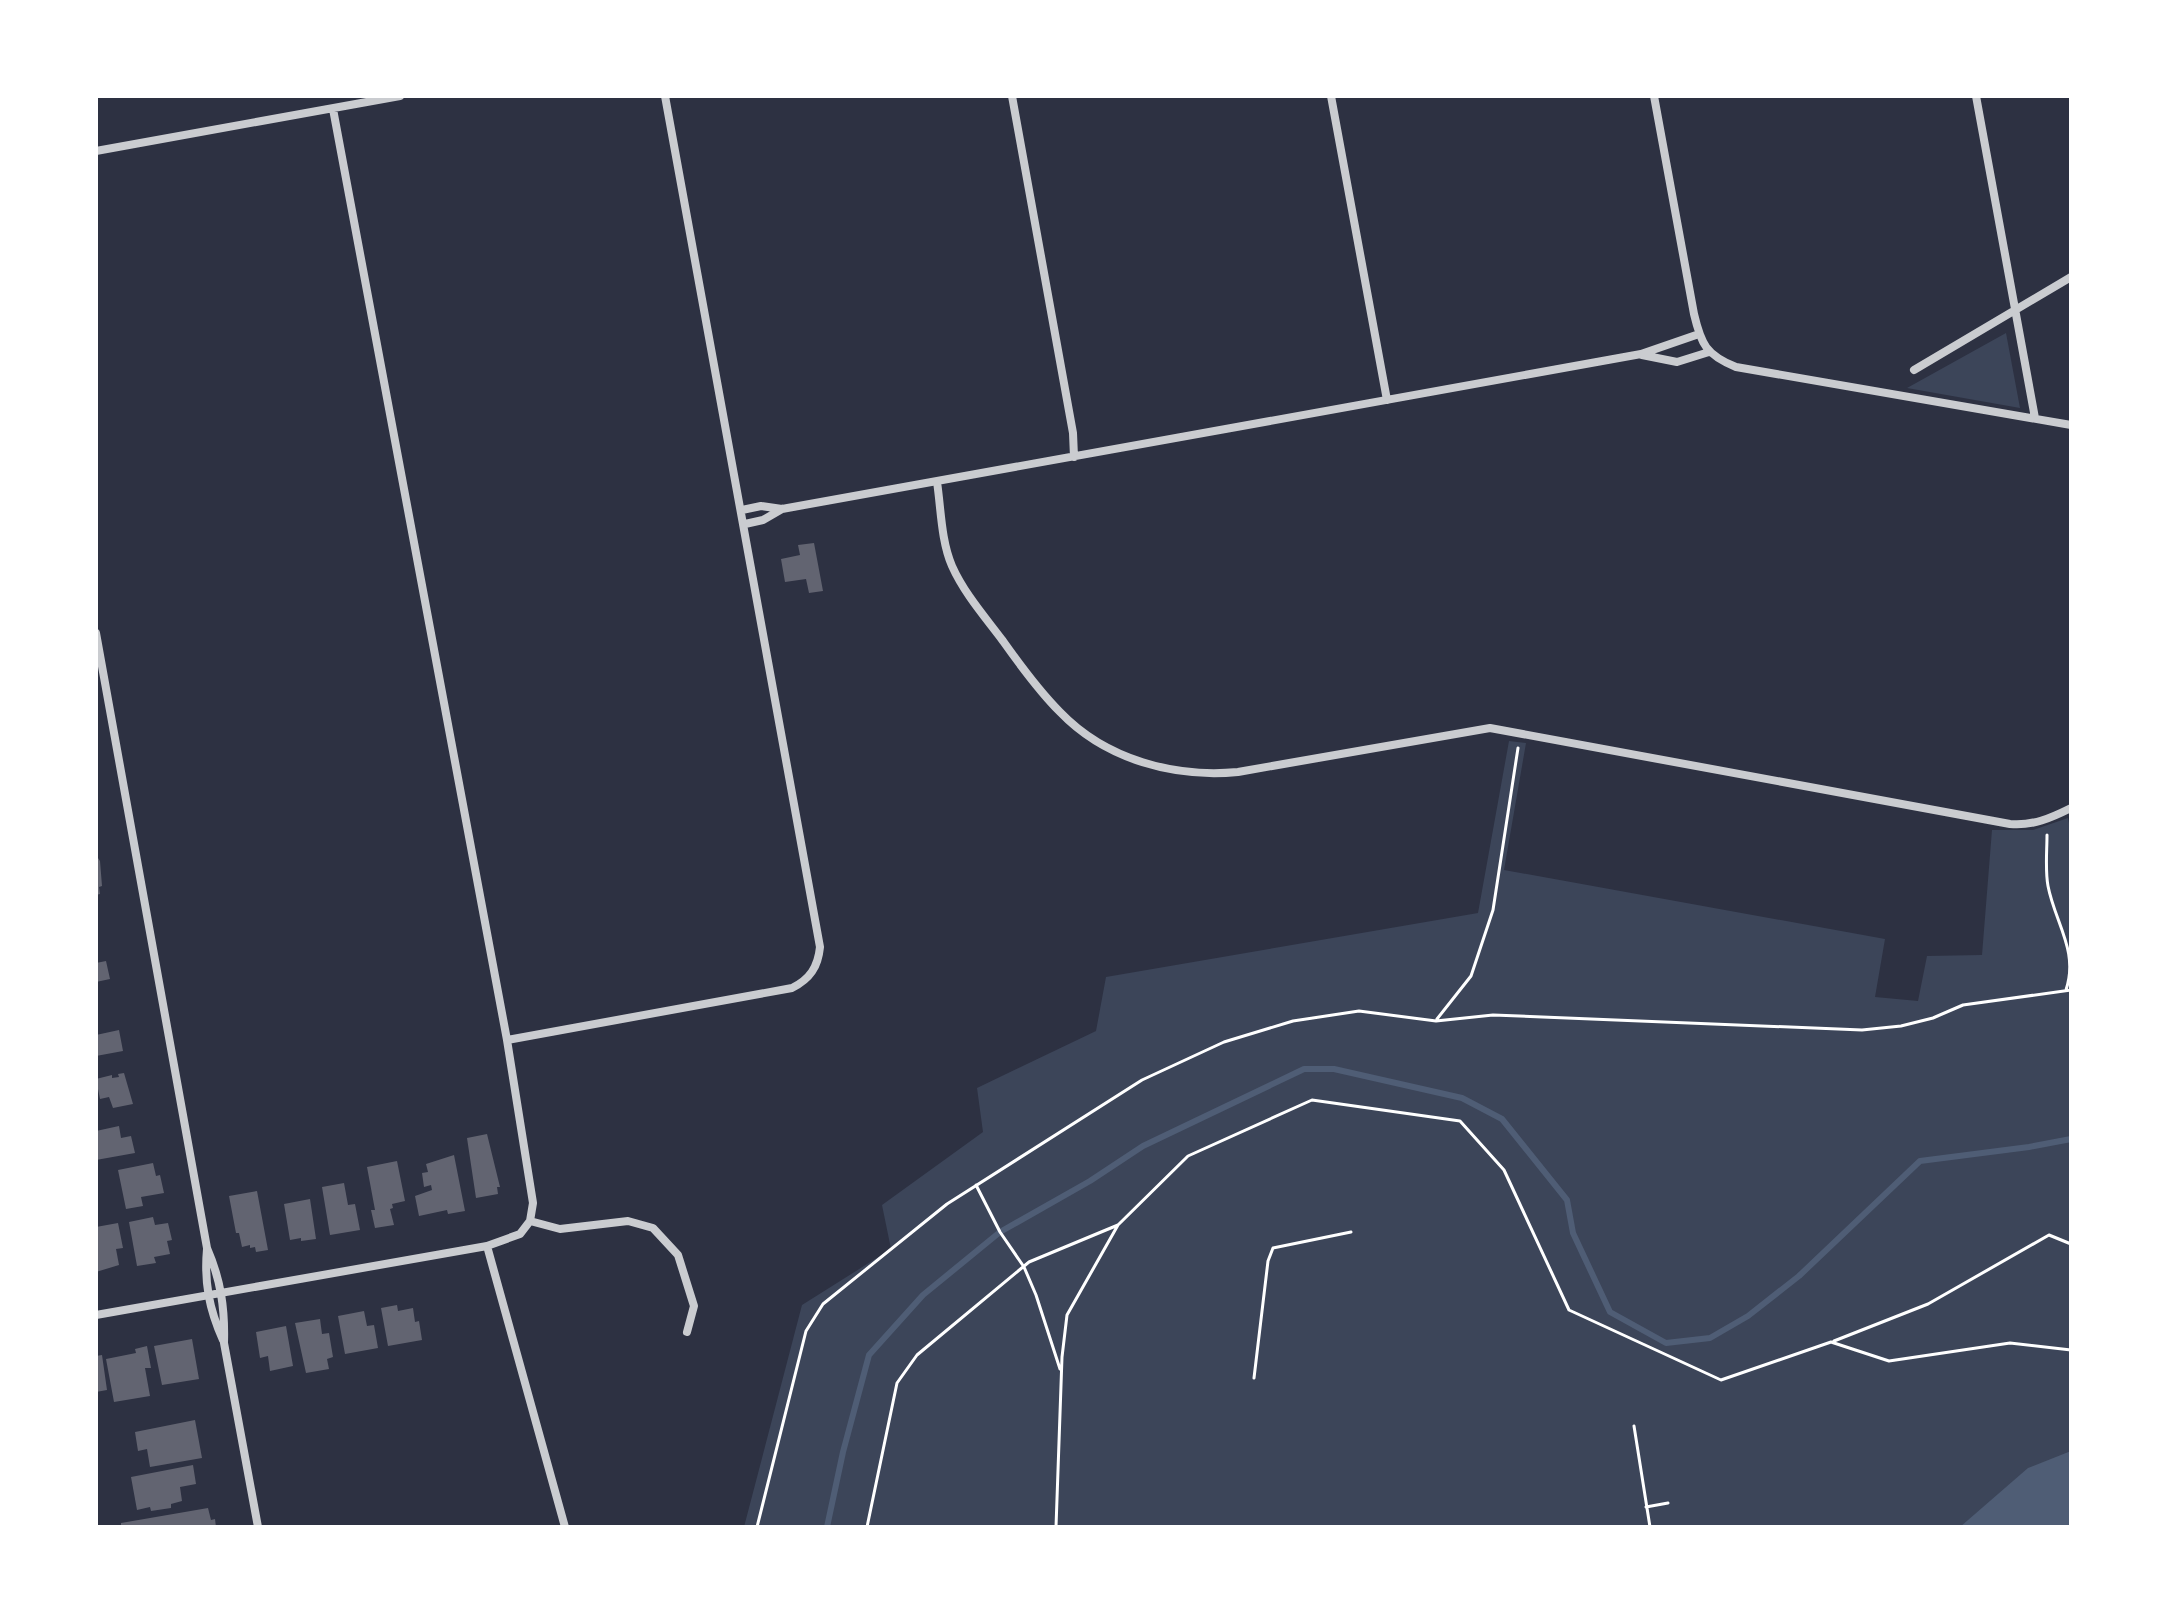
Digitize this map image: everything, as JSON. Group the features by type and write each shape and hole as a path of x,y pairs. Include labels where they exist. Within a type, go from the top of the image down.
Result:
{"street":[{"path":"96,151 400,96"},
{"path":"507,1040 792,988 810,975 818,960 820,947 665,96"},
{"path":"1012,96 1073,433 1074,457"},
{"path":"1331,96 1387,400"},
{"path":"1654,96 1699,334 1709,352 1736,367 2071,425"},
{"path":"1976,96 2035,418"},
{"path":"96,1315 487,1246 520,1234 530,1221 533,1203 507,1040 333,109"},
{"path":"1914,370 2071,277"},
{"path":"742,510 761,506 782,509 1641,354 1699,334"},
{"path":"1641,354 1677,362 1709,352"},
{"path":"937,482 951,564 970,597 1061,714 1100,743 1121,754 1175,771 1208,775 1238,772 1490,728 2010,824 2025,825 2047,820 2071,808"},
{"path":"745,524 763,520 782,509"},
{"path":"96,633 207,1248 222,1293 224,1343 258,1527"},
{"path":"530,1221 560,1229 628,1221 653,1228 678,1255 694,1306 687,1332"},
{"path":"487,1246 565,1527"},
{"path":"207,1248 204,1277 212,1315 224,1343"}],"path":[{"path":"1436,1021 1471,976 1493,910 1520,732"},
{"path":"757,1527 795,1366 806,1331 823,1304 947,1204 1142,1080 1224,1042 1293,1021 1359,1011 1436,1021 1493,1015 1862,1030 1901,1026 1933,1018 1963,1005 2068,990 2069,945 2048,889 2047,820"},
{"path":"1056,1527 1067,1315 1118,1225 1188,1156 1312,1100 1460,1121 1504,1170 1569,1310 1721,1380 1928,1304 2049,1235 2071,1244"},
{"path":"976,1185 1000,1232 1024,1267 1062,1374"},
{"path":"867,1527 897,1383 917,1355 1029,1262 1118,1225"},
{"path":"1254,1378 1268,1261 1273,1248 1351,1232"},
{"path":"1831,1342 1889,1361 2010,1343 2071,1350"},
{"path":"1634,1426 1650,1527"},
{"path":"1646,1507 1668,1503"}],"shaded area":[{"path":"2006,333 2020,408 1907,388"},
{"path":"1509,741 1526,743 1504,870 1885,939 1875,997 1918,1001 1927,956 1982,955 1992,830 2033,830 2068,818 2071,834 2071,1527 744,1527 802,1305 891,1249 882,1205 983,1132 977,1088 1096,1031 1106,977 1478,913"},
{"path":"2071,1451 2071,1527 1960,1527 2028,1468"}],"building":[{"path":"814,543 823,591 809,593 806,579 785,582 781,559 800,555 798,545"},
{"path":"96,855 100,861 102,886 99,887 100,894 96,895"},
{"path":"106,961 110,979 96,982 96,963"},
{"path":"119,1030 123,1051 96,1056 96,1035"},
{"path":"124,1073 133,1104 113,1108 109,1097 100,1099 96,1079 112,1075 112,1078 119,1077 118,1074"},
{"path":"119,1126 121,1138 131,1136 135,1153 96,1160 96,1131"},
{"path":"487,1134 500,1187 497,1187 498,1194 476,1198 467,1138"},
{"path":"454,1155 465,1211 448,1214 447,1210 419,1216 415,1196 432,1190 431,1185 424,1187 422,1173 428,1172 426,1164"},
{"path":"397,1161 405,1201 392,1204 393,1208 390,1209 394,1225 375,1228 367,1167"},
{"path":"153,1163 156,1176 160,1175 164,1193 141,1197 143,1206 126,1209 118,1170"},
{"path":"344,1183 348,1205 355,1204 360,1230 330,1235 322,1187"},
{"path":"257,1191 268,1250 256,1252 255,1247 250,1248 250,1245 242,1247 229,1196"},
{"path":"310,1199 316,1239 290,1240 284,1204"},
{"path":"153,1217 155,1225 168,1223 172,1240 167,1241 170,1254 154,1257 156,1263 137,1266 129,1222"},
{"path":"118,1223 123,1248 116,1249 119,1265 96,1272 96,1227"},
{"path":"397,1305 398,1311 413,1308 422,1340 388,1346 381,1308"},
{"path":"364,1311 367,1326 374,1325 378,1348 345,1354 338,1316"},
{"path":"320,1319 322,1334 329,1333 333,1357 327,1359 329,1369 306,1373 295,1323"},
{"path":"286,1326 293,1366 270,1371 268,1356 260,1358 256,1332"},
{"path":"192,1339 199,1379 162,1385 154,1346"},
{"path":"147,1346 151,1368 145,1368 150,1396 114,1402 106,1359 136,1353 135,1349"},
{"path":"102,1355 107,1390 96,1392 96,1356"},
{"path":"195,1420 202,1458 150,1467 147,1449 138,1451 135,1432"},
{"path":"193,1465 196,1484 180,1487 182,1501 171,1504 171,1508 137,1510 131,1477"},
{"path":"208,1508 216,1527 121,1527 121,1523"}],"waterway":[{"path":"827,1527 869,1355 923,1295 1000,1232 1090,1181 1143,1146 1304,1069 1334,1069 1462,1098 1502,1119 1567,1200 1573,1233 1610,1312 1666,1343 1710,1338 1748,1316 1799,1276 1920,1161 2071,1139"}]}
